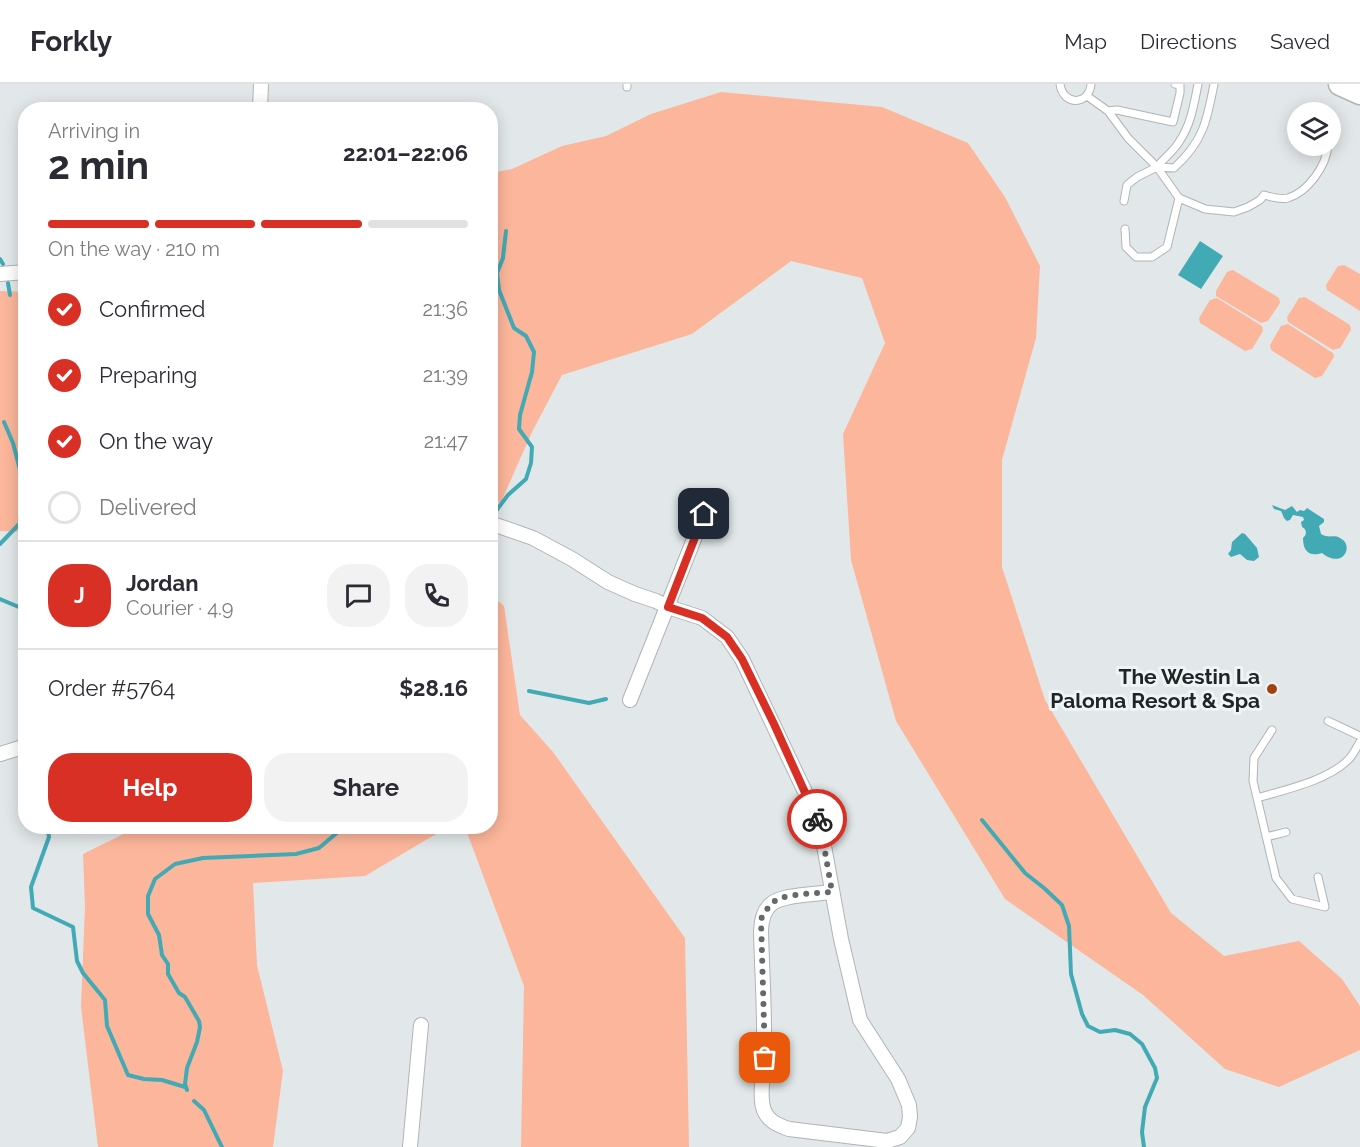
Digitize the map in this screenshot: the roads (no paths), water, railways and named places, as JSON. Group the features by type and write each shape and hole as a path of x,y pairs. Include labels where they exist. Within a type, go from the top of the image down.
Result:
{"main road":[{"path":"1340,84 1360,93"}],"street":[{"path":"260,102 261,84"},
{"path":"0,274 18,273"},
{"path":"630,700 704,514"},
{"path":"498,526 533,538 608,582 668,607 702,618 727,637 742,659 816,815 860,1020 898,1079 909,1105 908,1137 887,1141 789,1130 764,1120 765,1058 761,931 764,904 785,897 832,892"},
{"path":"0,754 18,748"},
{"path":"410,1147 421,1024"}],"lane":[{"path":"1060,84 1064,96 1075,101 1087,96 1091,84"},
{"path":"1108,111 1117,110 1173,122 1180,93 1180,85 1175,84"},
{"path":"1124,201 1127,185 1157,167 1164,157 1178,145 1185,133 1198,84"},
{"path":"1157,167 1174,168 1185,158 1201,135 1214,84"},
{"path":"1087,96 1108,111 1128,138 1157,167 1179,198 1204,209 1234,212 1260,200 1264,195 1282,199 1289,198 1303,190 1314,178 1325,156"},
{"path":"1125,229 1126,247 1136,256 1152,257 1167,247 1179,198"},
{"path":"1328,721 1360,736"},
{"path":"1272,730 1254,758 1253,781 1276,878 1292,899 1325,907 1318,877"},
{"path":"1257,798 1301,785 1336,770 1350,759 1360,742"},
{"path":"1266,837 1287,832"}],"water":[{"path":"1200,241 1223,256 1201,289 1178,275"},
{"path":"1272,505 1285,510 1292,506 1297,512 1307,508 1324,519 1319,526 1321,534 1338,537 1344,541 1346,550 1344,554 1341,558 1336,559 1329,558 1322,553 1308,552 1303,543 1306,532 1301,522 1304,520 1303,517 1293,515 1287,521 1281,511 1274,509"},
{"path":"1242,533 1257,548 1259,557 1254,561 1247,560 1240,554 1231,557 1228,554 1232,542"}],"waterway":[{"path":"498,270 503,258 506,231"},
{"path":"0,259 3,264"},
{"path":"498,282 499,290 514,328 526,336 534,352 532,372 520,415 519,429 532,447 531,463 526,479 508,495 498,508"},
{"path":"8,283 10,295"},
{"path":"4,422 18,462"},
{"path":"0,544 18,525"},
{"path":"0,599 18,607"},
{"path":"529,691 589,703 606,699"},
{"path":"982,820 1025,873 1062,905 1069,926 1071,974 1082,1014 1088,1026 1100,1032 1115,1030 1130,1034 1142,1044 1155,1068 1157,1078 1145,1107 1142,1132 1144,1147"},
{"path":"48,834 31,887 33,908 73,927 77,961 83,973 105,1000 107,1026 128,1075 162,1080 185,1087"},
{"path":"187,1090 185,1084 187,1068 200,1027 185,997 179,993 168,974 168,964 162,955 159,935 148,914 148,896 155,879 175,864 203,858 296,854 319,848 336,834"},
{"path":"194,1101 204,1110 222,1147"}],"place":[{"name":"The Westin La Paloma Resort & Spa","path":"1272,689"}]}
